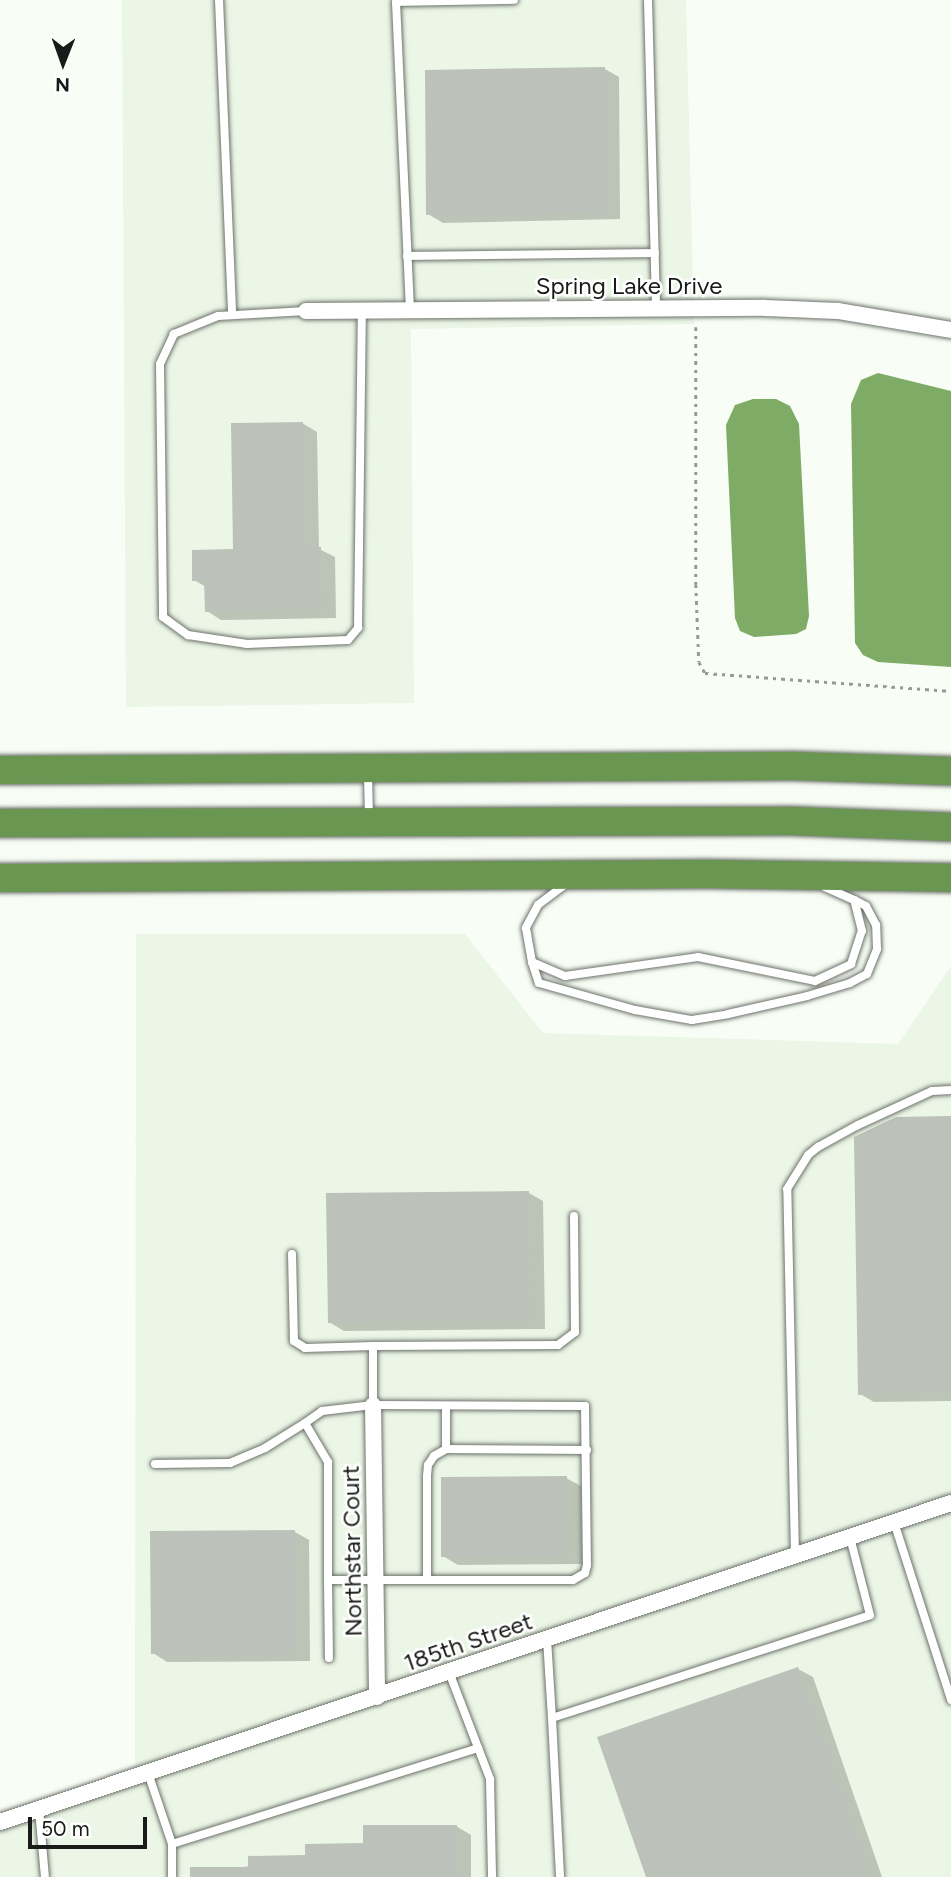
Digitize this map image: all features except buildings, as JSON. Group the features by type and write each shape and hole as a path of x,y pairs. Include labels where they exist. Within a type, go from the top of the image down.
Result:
{"highway":[{"path":"0,770 793,766 951,771"},
{"path":"0,823 792,821 951,827"},
{"path":"0,878 577,875 951,878"}],"street":[{"name":"Spring Lake Drive","path":"306,311 656,308 838,311 951,330"},
{"name":"Northstar Court","path":"373,1405 377,1697"},
{"name":"185th Street","path":"0,1822 951,1503"}],"lane":[{"path":"219,0 232,315"},
{"path":"410,310 396,2 514,0"},
{"path":"648,0 656,308"},
{"path":"407,256 655,253"},
{"path":"306,311 218,316 174,334 160,364 163,617 188,635 247,644 348,640 358,628 362,310"},
{"path":"368,768 369,824"},
{"path":"577,875 538,905 526,928 539,983 635,1010 692,1020 807,996 850,984 867,974 877,949 876,925 866,906 800,875"},
{"path":"532,962 565,976 698,957 815,981 851,964 862,931 854,900"},
{"path":"795,1556 787,1189 808,1156 818,1147 858,1125 932,1091 951,1090"},
{"path":"292,1254 294,1341 304,1348 558,1345 575,1332 574,1216"},
{"path":"373,1346 373,1405"},
{"path":"155,1464 230,1462 265,1448 322,1411 373,1405 585,1406 587,1565 579,1579 328,1580"},
{"path":"446,1406 446,1449"},
{"path":"305,1423 328,1462 329,1658"},
{"path":"427,1580 428,1465 434,1456 446,1449 587,1450"},
{"path":"894,1522 951,1700"},
{"path":"552,1718 870,1615 850,1537"},
{"path":"547,1640 560,1877"},
{"path":"449,1672 490,1779 492,1877"},
{"path":"172,1844 478,1748"},
{"path":"148,1773 172,1844 172,1877"},
{"path":"39,1810 45,1877"}],"path":[{"path":"696,327 696,584 699,662 705,673 951,691"}],"shaded area":[{"path":"122,0 686,0 694,324 411,329 414,703 126,707"},
{"path":"878,373 951,391 951,667 878,662 863,655 855,643 851,404 861,380"},
{"path":"753,399 776,399 790,406 799,424 809,616 806,629 796,634 754,637 740,631 735,618 726,425 735,405"},
{"path":"136,934 465,934 543,1033 898,1044 951,966 951,1877 0,1877 0,1828 135,1785"}]}
